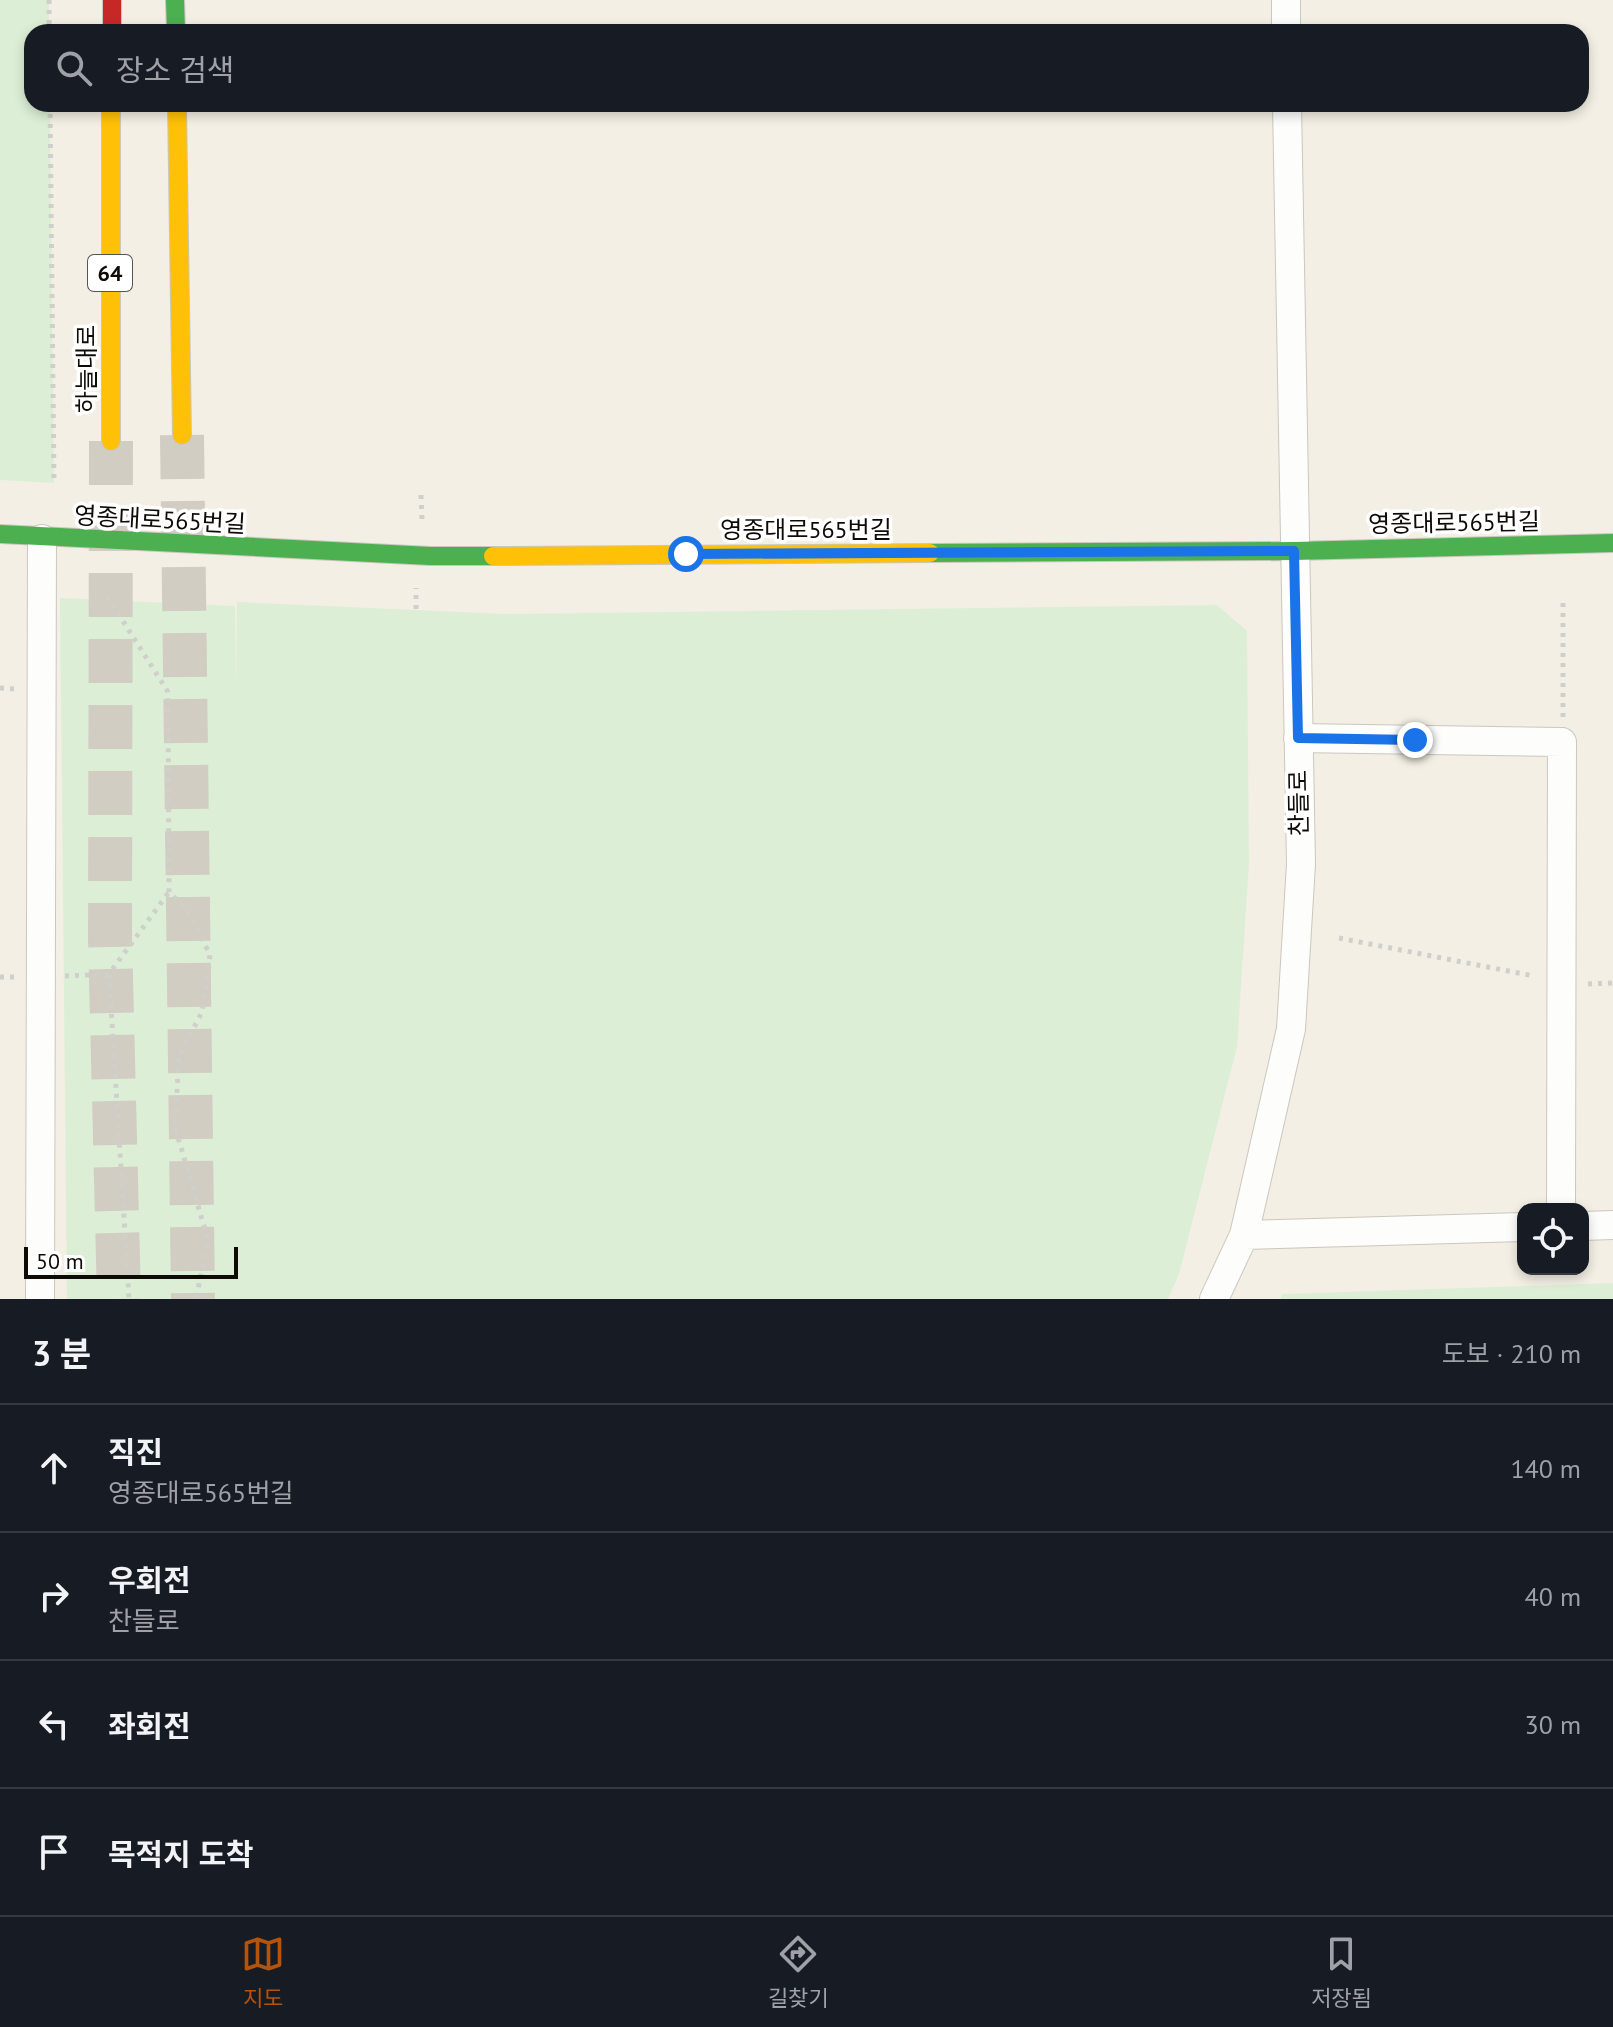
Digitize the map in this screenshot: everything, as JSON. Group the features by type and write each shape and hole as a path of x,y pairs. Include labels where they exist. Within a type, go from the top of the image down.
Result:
{"main road":[{"path":"112,0 112,24"},
{"path":"175,0 176,24"},
{"name":"하늘대로","path":"111,112 111,441"},
{"path":"177,112 182,435"},
{"name":"영종대로565번길","path":"0,534 42,539 430,556 1294,551 1613,543"}],"street":[{"path":"1286,0 1286,24"},
{"name":"찬들로","path":"1214,1299 1244,1235 1291,1029 1301,864 1287,112"},
{"path":"40,1299 42,539"},
{"path":"1298,738 1562,742 1561,1203"},
{"path":"1589,1226 1613,1225"},
{"path":"1244,1235 1517,1227"}],"path":[{"path":"49,0 49,24"},
{"path":"50,112 54,483"},
{"path":"421,495 422,520"},
{"path":"416,587 416,609"},
{"path":"107,596 168,692 169,892 109,974 129,1299"},
{"path":"1562,742 1563,603"},
{"path":"169,892 190,914 210,955 202,1012 179,1056 175,1127 208,1240 196,1299"},
{"path":"1339,938 1541,977"},
{"path":"1582,973 1582,984 1613,983"},
{"path":"0,977 109,974"}],"green space":[{"path":"0,0 49,0 49,24 24,24 24,112 50,112 54,483 0,480"},
{"path":"60,598 235,606 236,685 237,602 506,614 1217,605 1247,631 1249,863 1237,1047 1179,1274 1168,1299 67,1299"},
{"path":"1613,1283 1613,1299 1280,1299 1282,1294"}],"tunnel":[{"path":"182,435 193,1299"},
{"path":"111,441 110,938 119,1299"}],"traffic: fast":[{"path":"175,0 176,24"},
{"path":"0,534 430,556 493,556"},
{"path":"930,553 1294,551 1613,543"}],"traffic: slow":[{"path":"111,112 111,441"},
{"path":"177,112 182,435"},
{"path":"493,556 930,553"}],"traffic: jam":[{"path":"112,0 112,24"}],"route":[{"path":"686,554 1294,551 1298,738 1415,740"}]}
